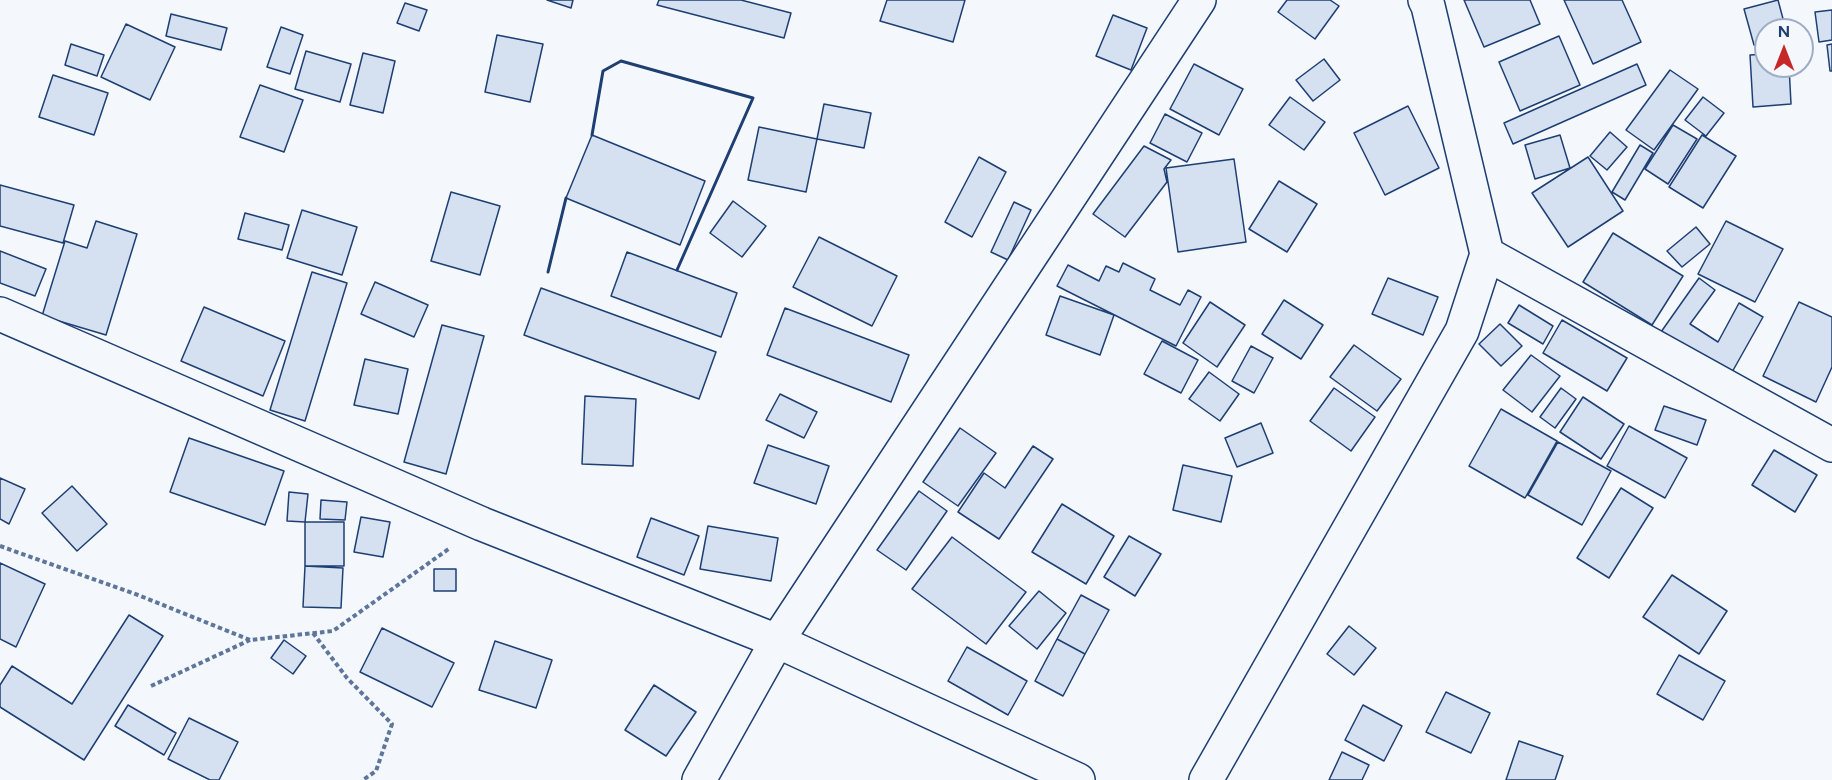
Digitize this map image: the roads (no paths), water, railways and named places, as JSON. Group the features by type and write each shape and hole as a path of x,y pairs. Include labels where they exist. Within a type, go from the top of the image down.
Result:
{"street":[{"path":"699,780 777,642 1199,0"},
{"path":"1206,780 1462,331 1488,254 1425,0"},
{"path":"1488,254 1832,445"},
{"path":"0,314 482,524 777,642 1078,780"}]}
